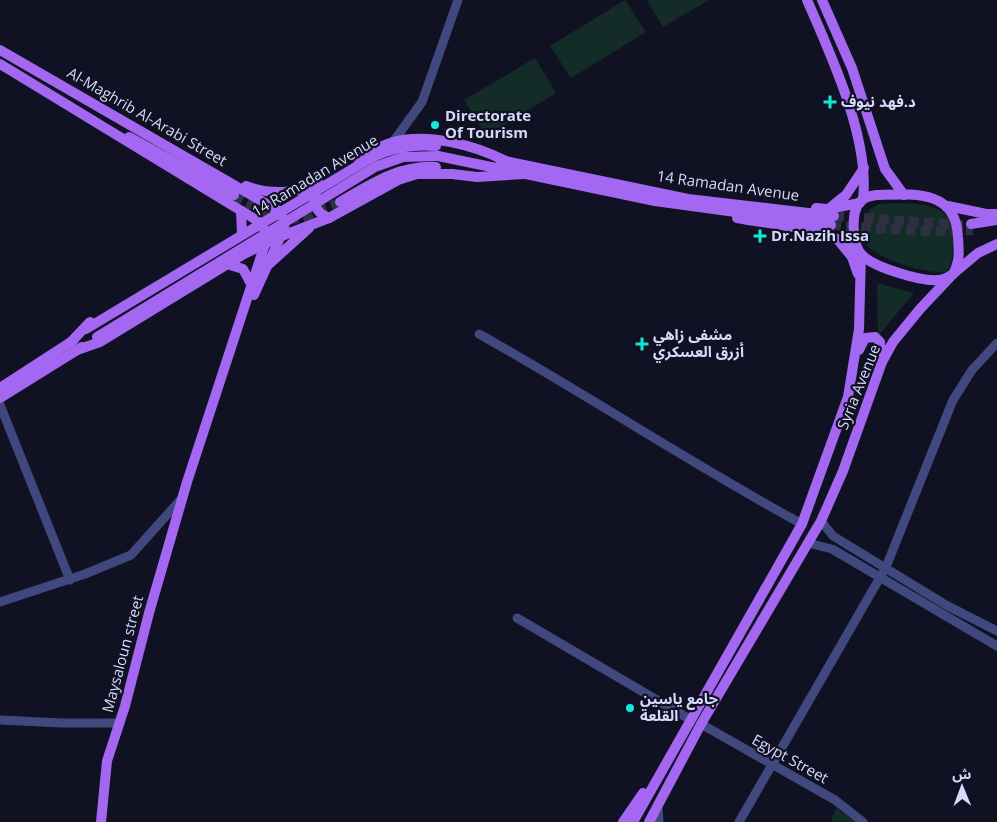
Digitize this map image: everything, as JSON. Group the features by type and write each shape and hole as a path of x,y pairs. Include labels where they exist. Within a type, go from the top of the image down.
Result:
{"main road":[{"path":"808,0 837,68 861,149 865,182 856,213 855,234 860,252"},
{"path":"822,0 852,68 884,168 904,194"},
{"name":"Al-Maghrib Al-Arabi Street","path":"0,50 279,210"},
{"path":"0,64 58,99 234,195"},
{"path":"58,99 94,123 258,222 266,232 264,245"},
{"path":"74,347 88,323 242,234 258,222 321,185 379,147 409,139 442,142 485,150 503,165 485,173 440,167 406,169 382,178 340,202"},
{"name":"14 Ramadan Avenue","path":"0,398 74,347 86,330 369,159 401,146 417,144 437,151 657,196"},
{"name":"14 Ramadan Avenue","path":"0,388 97,336 375,167 403,157 437,151"},
{"name":"14 Ramadan Avenue","path":"503,165 524,174 657,196 688,198 831,216 861,201"},
{"path":"831,216 864,168"},
{"path":"74,347 100,342 227,264 280,237 329,218 398,180 417,174 452,174 477,177 524,174"},
{"path":"218,175 253,189 272,193 298,191 321,185"},
{"path":"321,185 316,190 314,204 323,215 329,218"},
{"path":"861,201 876,195 904,194 934,199 948,206 986,214 997,214"},
{"path":"657,196 668,206 837,239 860,252 874,263 915,278 940,280 952,274 959,258 958,226 955,216 948,206"},
{"name":"Maysaloun street","path":"184,496 196,475 246,318 265,267 280,237 285,222 279,210"},
{"path":"240,211 242,234"},
{"path":"997,220 972,227 997,227"},
{"path":"265,267 294,243 310,226"},
{"path":"837,239 852,257 861,283"},
{"name":"Syria Avenue","path":"696,722 821,521 843,471 882,362 905,326 952,274 978,253 997,244"},
{"name":"Maysaloun street","path":"101,822 107,761 120,723 184,496 264,245"},
{"name":"Syria Avenue","path":"696,722 802,524 848,397 856,354 861,283 860,252"},
{"path":"227,264 243,269 251,284"},
{"path":"856,354 866,338 876,337 880,342 882,362"},
{"path":"633,822 658,778 696,722"},
{"path":"649,822 672,780 696,722"},
{"path":"623,822 632,808 658,778"},
{"path":"644,822 672,780"}],"street":[{"path":"393,142 422,102 458,0"},
{"path":"479,334 566,383 754,498 802,524"},
{"path":"739,822 886,568 953,400 972,370 997,343"},
{"path":"0,405 70,580"},
{"path":"0,602 70,580 131,555 184,496"},
{"path":"821,521 833,536 946,605 997,631"},
{"path":"808,543 832,549 997,646"},
{"name":"Egypt Street","path":"517,618 835,800 863,822"},
{"path":"0,720 120,723"},
{"path":"658,806 659,822"}],"green space":[{"path":"625,0 646,32 571,78 550,46"},
{"path":"647,0 709,0 663,27"},
{"path":"535,58 556,93 486,136 464,100"},
{"path":"898,203 931,206 945,215 953,233 951,263 946,272 927,271 903,265 872,250 866,244 869,210 878,204"},
{"path":"877,283 914,293 878,336"},
{"path":"836,808 856,822 831,822"}],"tunnel":[{"path":"234,195 264,212 286,219 309,216 340,202"},
{"path":"834,216 963,225"},
{"path":"831,225 920,231 973,230"}],"place":[{"name":"د.فهد نيوف","path":"830,102"},
{"name":"Directorate Of Tourism","path":"435,125"},
{"name":"Dr.Nazih Issa","path":"760,236"},
{"name":"مشفى زاهي أزرق العسكري","path":"642,344"},
{"name":"جامع ياسين القلعة","path":"630,708"}]}
